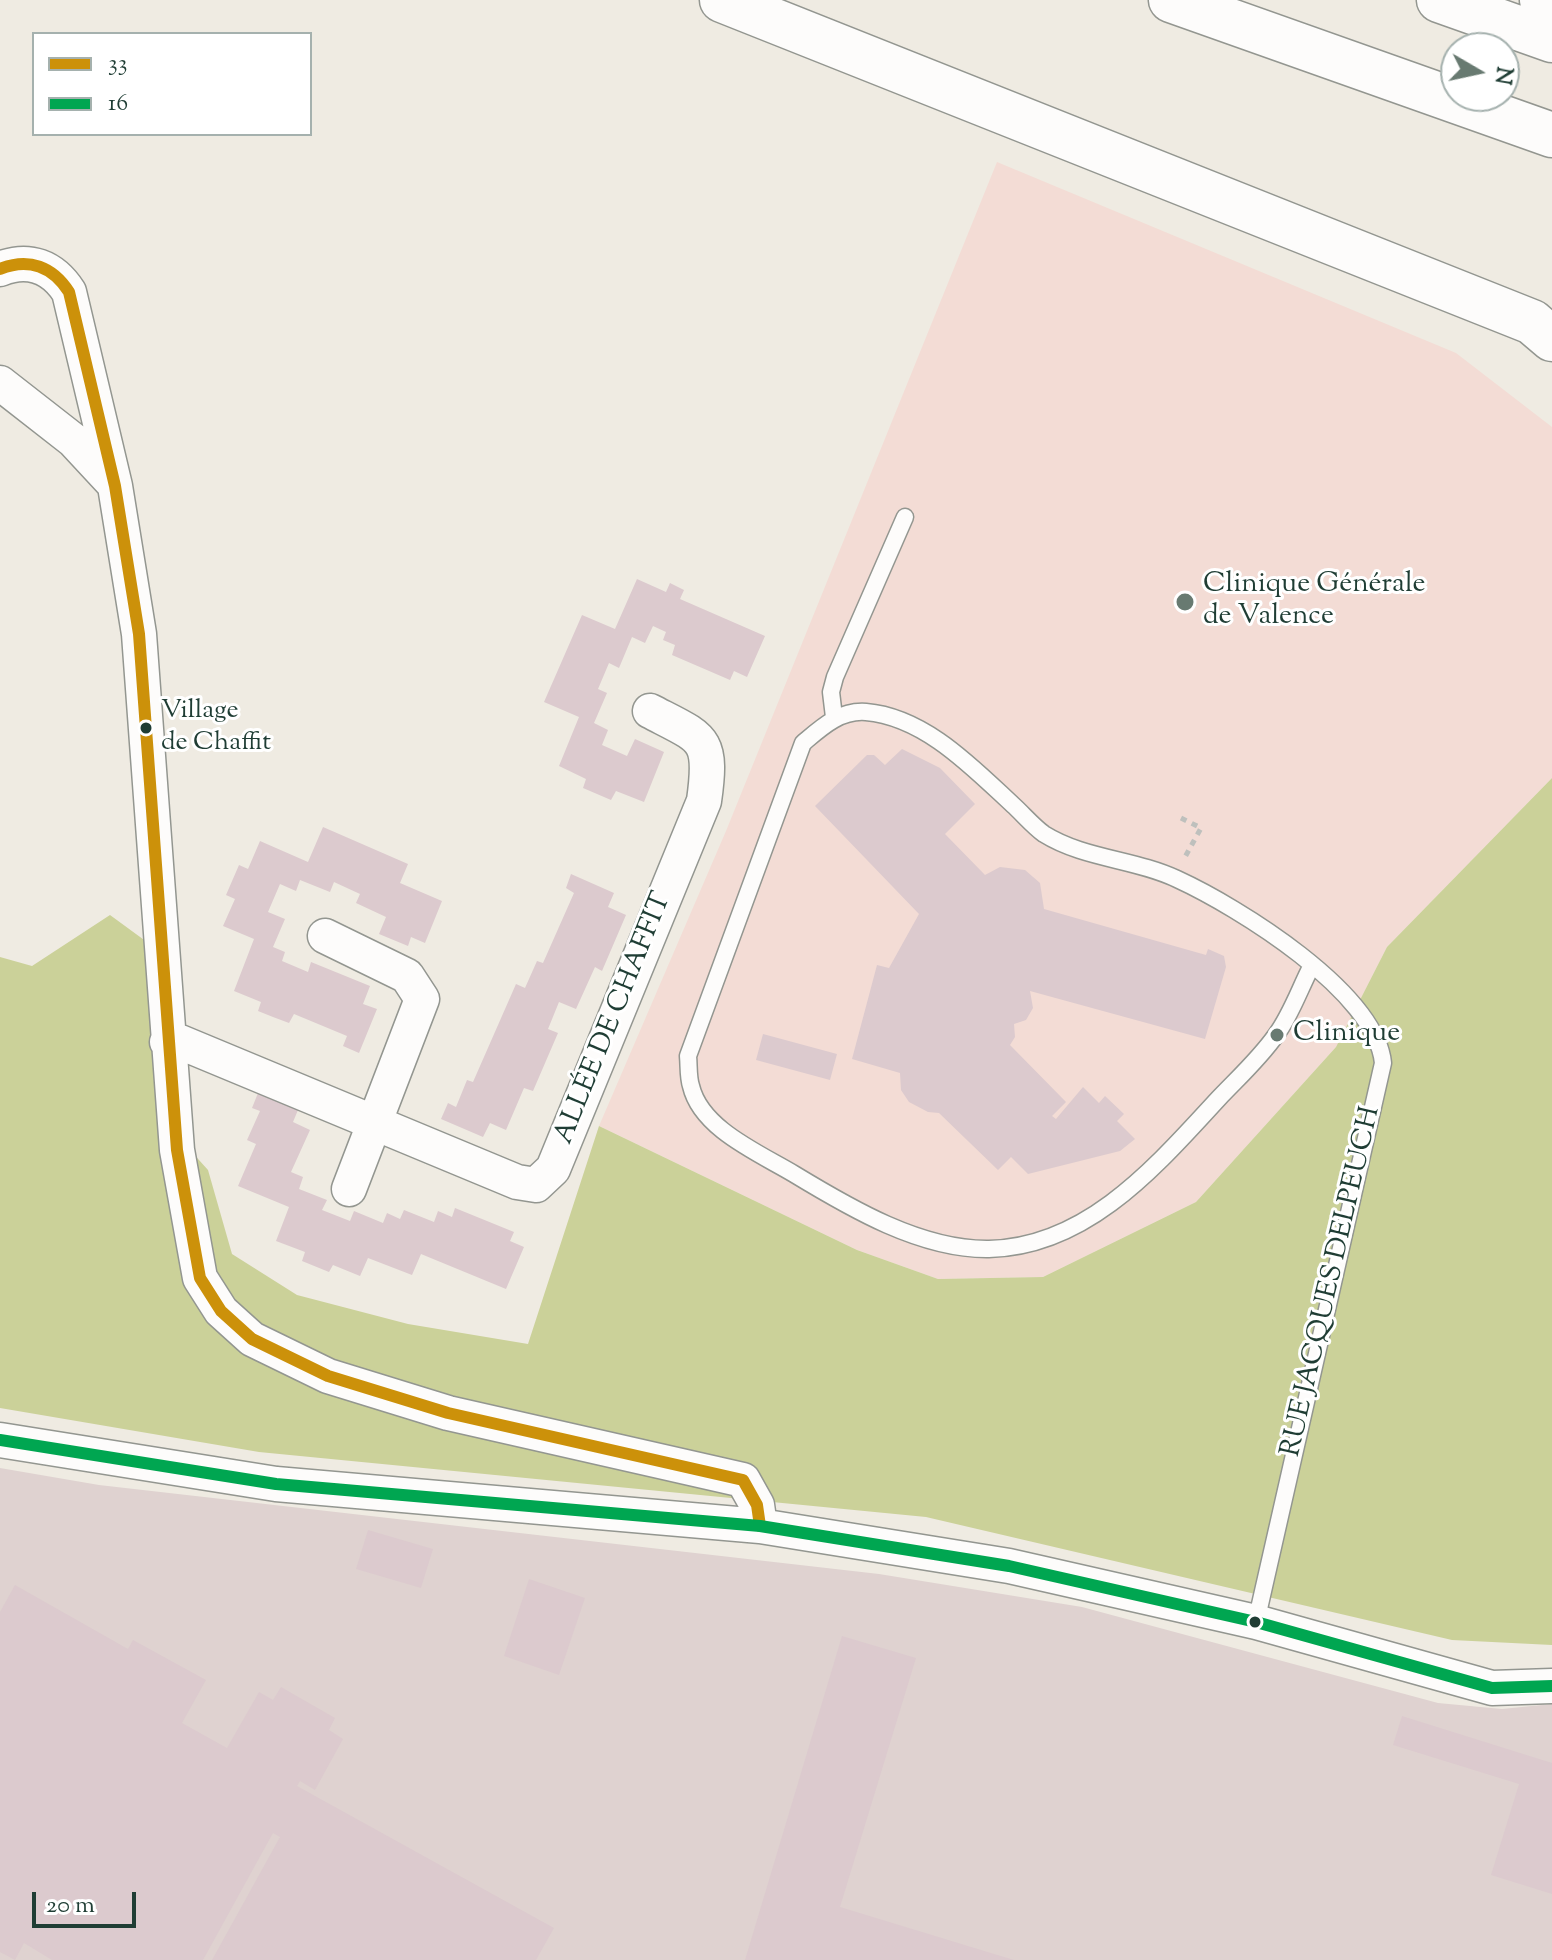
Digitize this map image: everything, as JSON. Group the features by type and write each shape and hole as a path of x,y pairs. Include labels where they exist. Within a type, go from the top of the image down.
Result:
{"main road":[{"path":"722,0 1379,259 1532,322 1552,339"},
{"path":"1171,0 1552,135"},
{"path":"1439,0 1552,40"},
{"path":"1542,0 1552,3"}],"street":[{"path":"0,269 21,263 40,266 56,272 69,292 115,486 139,634 177,1150 200,1278 221,1311 252,1339 328,1376 448,1413 743,1480 757,1505 760,1526"},
{"path":"0,383 73,440 115,486"},
{"name":"ALLÉE DE CHAFFIT","path":"167,1042 180,1042 517,1182 536,1185 553,1169 704,801 710,762 696,734 650,711"},
{"path":"325,936 407,976 422,999 349,1189"},
{"path":"0,1440 276,1484 760,1526 1009,1566 1256,1622 1492,1688 1552,1686"}],"lane":[{"path":"905,517 835,677 831,692 834,717 803,743 688,1056 691,1088 708,1119 801,1179 900,1229 943,1244 989,1249 1056,1237 1090,1219 1158,1165 1277,1035 1312,965"},
{"name":"RUE JACQUES DELPEUCH","path":"834,717 865,712 900,721 940,741 1044,834 1073,847 1175,878 1281,938 1373,1028 1381,1042 1383,1063 1256,1622"}],"path":[{"path":"1181,818 1201,828 1195,838"}],"shaded area":[{"name":"Clinique Générale de Valence","path":"997,162 1456,353 1552,427 1552,778 1387,947 1336,1047 1196,1202 1043,1277 938,1279 857,1250 599,1126 726,831"},
{"path":"0,1468 99,1485 879,1574 1082,1607 1438,1703 1502,1709 1552,1704 1552,1960 0,1960"}],"green space":[{"path":"1552,778 1552,1645 1452,1640 926,1517 259,1452 0,1408 0,957 32,966 110,915 151,945 162,1119 208,1170 232,1254 297,1295 408,1324 528,1344 599,1126 857,1250 938,1279 1043,1277 1196,1202 1336,1047 1387,947"}],"building":[{"path":"637,579 666,592 670,583 684,590 680,599 765,636 747,677 734,671 730,680 672,655 675,645 663,640 666,632 653,626 645,643 632,637 619,668 609,663 598,689 607,693 594,723 608,730 602,745 627,756 635,739 664,752 644,802 616,791 611,800 583,788 586,779 559,766 579,717 544,702 582,615 615,629"},
{"path":"902,749 940,768 975,804 945,834 985,875 1000,867 1025,870 1040,883 1044,909 1206,955 1208,949 1224,956 1226,967 1205,1039 1030,991 1033,1008 1026,1020 1014,1024 1015,1037 1010,1045 1066,1102 1052,1116 1056,1119 1083,1087 1099,1103 1105,1096 1124,1114 1117,1121 1135,1139 1120,1151 1028,1174 1011,1157 998,1170 939,1113 928,1112 909,1102 901,1090 900,1073 852,1059 877,965 889,968 919,914 815,806 867,755 874,755 885,765"},
{"path":"323,827 408,864 400,883 442,901 425,943 411,937 408,946 379,934 386,917 356,903 360,894 334,882 330,892 300,880 296,891 280,884 268,912 285,919 273,947 285,952 282,961 308,972 311,962 370,986 363,1004 377,1009 359,1053 343,1046 347,1036 294,1014 289,1023 273,1017 258,1011 261,1002 234,991 254,939 223,926 235,899 226,895 239,865 248,869 260,841 308,862"},
{"path":"571,874 614,893 608,907 626,915 602,971 595,967 576,1009 559,1002 548,1029 558,1033 533,1091 524,1088 506,1130 490,1123 483,1137 441,1119 448,1103 456,1107 467,1080 473,1082 516,984 525,988 537,961 543,963 574,893 566,888"},
{"path":"763,1034 837,1054 830,1080 756,1060"},
{"path":"258,1093 298,1110 293,1122 310,1130 291,1172 303,1177 299,1189 327,1200 322,1210 350,1221 354,1211 383,1223 387,1213 400,1219 404,1210 434,1222 438,1211 452,1217 455,1208 514,1232 510,1241 524,1247 506,1289 421,1254 412,1275 368,1258 360,1276 333,1265 329,1272 302,1261 305,1252 276,1241 289,1207 238,1186 256,1144 247,1140 260,1111 252,1108"},
{"path":"368,1530 433,1549 421,1588 356,1569"},
{"path":"529,1579 585,1598 559,1675 504,1656"},
{"path":"15,1585 128,1649 133,1640 206,1680 182,1723 227,1748 259,1692 273,1700 281,1687 335,1718 329,1730 343,1739 315,1790 300,1781 297,1786 554,1928 536,1960 212,1960 280,1837 273,1833 203,1960 52,1960 24,1943 15,1960 0,1952 0,1612"},
{"path":"842,1636 916,1658 840,1907 1014,1960 745,1960"},
{"path":"1402,1716 1552,1763 1552,1894 1491,1875 1519,1784 1393,1745"}],"transit line":[{"name":"33","path":"0,269 30,264 56,276 69,292 115,486 139,634 177,1150 200,1278 221,1311 252,1339 328,1376 448,1413 743,1480 757,1505 760,1526"},
{"name":"16","path":"0,1440 276,1484 760,1526 1009,1566 1256,1622 1492,1688 1552,1686"}],"place":[{"name":"Clinique Générale de Valence","path":"1185,602"},
{"name":"Village de Chaffit","path":"146,728"},
{"name":"Clinique","path":"1277,1035"}]}
